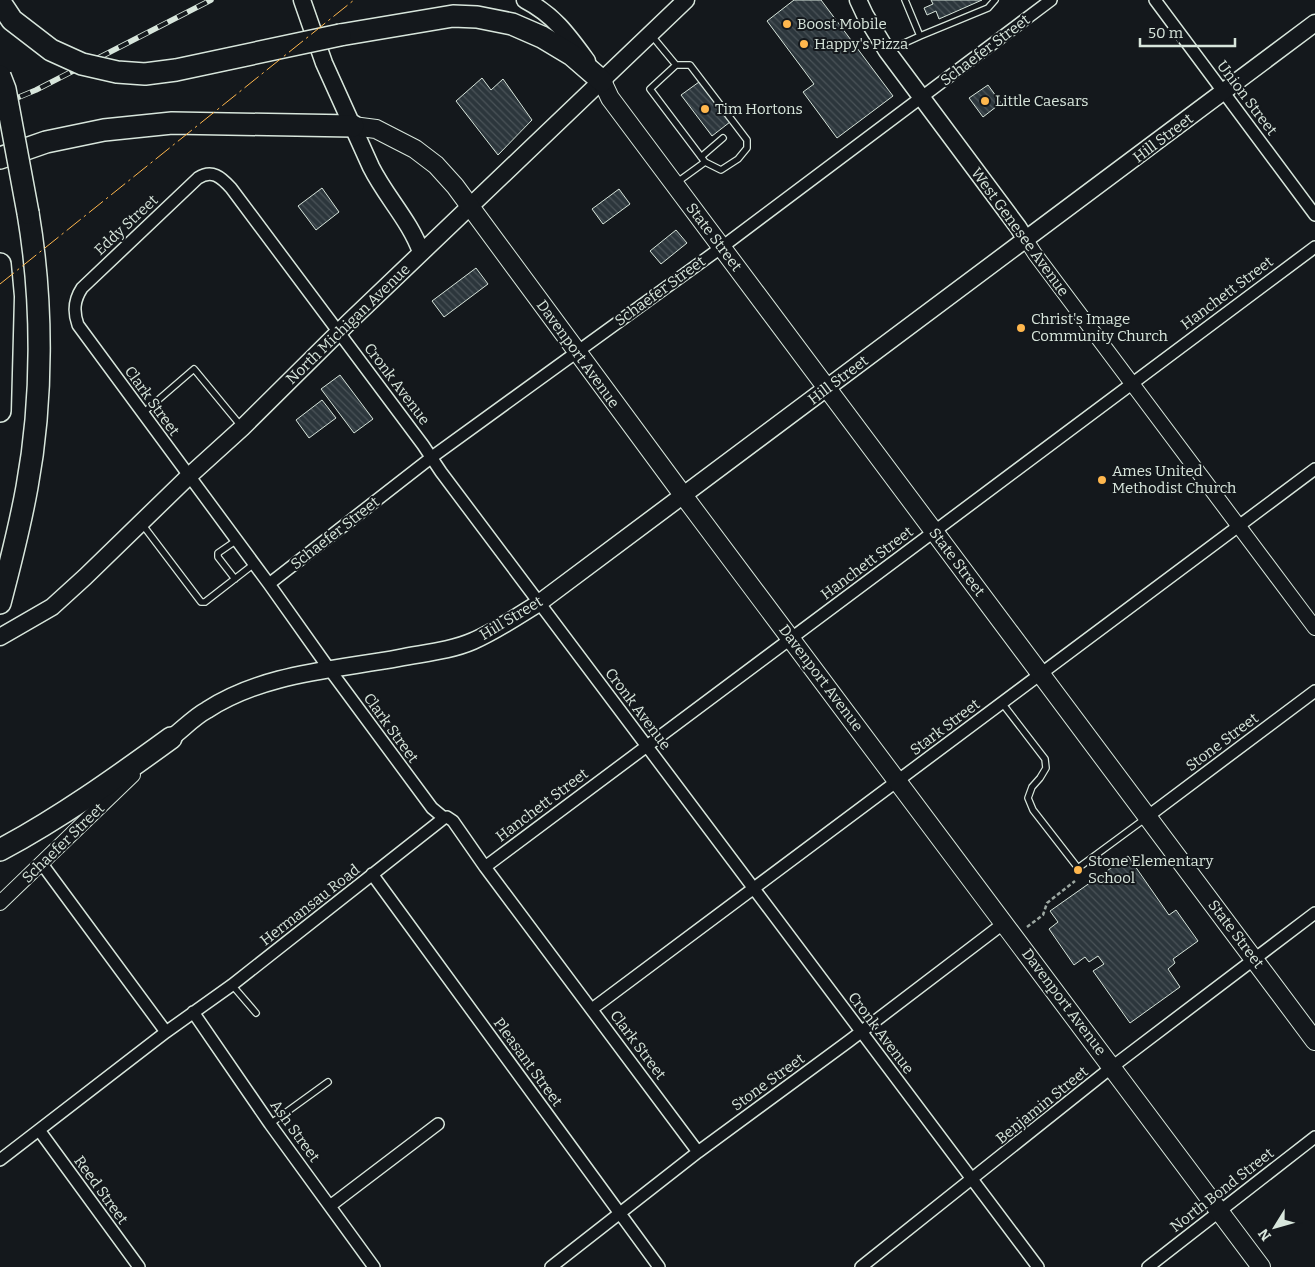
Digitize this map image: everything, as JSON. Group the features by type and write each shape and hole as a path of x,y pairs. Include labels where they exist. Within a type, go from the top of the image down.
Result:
{"highway":[{"path":"0,2 12,20 51,50 82,64 117,72 145,74 176,70 340,35 453,16 477,17 512,24 542,37 572,55 602,81"},
{"path":"0,76 5,89 28,214 37,293 38,396 27,487 0,603"},
{"path":"0,158 46,142 104,130 172,123 353,126"},
{"path":"0,264 0,412"},
{"path":"0,850 95,793 171,738"}],"main road":[{"path":"302,0 324,63 379,184 408,224 422,252"},
{"path":"524,0 540,8 563,28 602,81"},
{"name":"North Michigan Avenue","path":"0,637 52,607 242,428 339,331 686,0"},
{"name":"West Genesee Avenue","path":"858,0 887,51 1026,240"},
{"name":"Hill Street","path":"330,670 439,650 472,641 539,603 828,389 1315,23"},
{"name":"State Street","path":"602,81 610,98 1315,1041"},
{"name":"Davenport Avenue","path":"353,126 376,129 415,149 436,165 455,186 683,495 1261,1267"},
{"name":"Schaefer Street","path":"171,738 206,710 236,694 286,678 330,670"}],"street":[{"name":"Schaefer Street","path":"269,584 432,457 722,247 1051,0"},
{"name":"Union Street","path":"1155,0 1315,215"},
{"name":"Eddy Street","path":"74,308 76,297 82,288 198,178 204,174 211,174"},
{"name":"Cronk Avenue","path":"211,174 221,177 231,188 339,331 441,472 1038,1267"},
{"name":"West Genesee Avenue","path":"1026,240 1315,628"},
{"name":"Hanchett Street","path":"485,867 1315,247"},
{"name":"Clark Street","path":"74,308 78,325 432,808 444,818 447,817 453,821 485,867 698,1152"},
{"name":"Stark Street","path":"592,1009 1315,469"},
{"name":"Stone Street","path":"1147,816 1315,691"},
{"name":"Schaefer Street","path":"0,903 171,738"},
{"name":"Hermansau Road","path":"166,1032 232,985 444,818"},
{"path":"0,1160 166,1032 42,864"},
{"name":"Pleasant Street","path":"372,874 659,1267"},
{"name":"Benjamin Street","path":"861,1267 973,1180 1112,1067 1315,913"},
{"name":"Stone Street","path":"551,1267 698,1152 849,1042 1004,923"},
{"name":"Ash Street","path":"193,1012 270,1124 374,1267"},
{"path":"330,1206 438,1124"},
{"name":"Reed Street","path":"39,1130 139,1267"},
{"name":"North Bond Street","path":"1148,1267 1315,1137"}],"lane":[{"path":"905,0 920,36"},
{"path":"887,51 988,8 995,0"},
{"path":"650,34 676,65"},
{"path":"676,65 690,65 747,140 747,148 738,159 721,170 705,162 701,157 650,89 676,65"},
{"path":"701,157 723,138"},
{"path":"674,184 705,162"},
{"path":"143,413 194,369 242,428"},
{"path":"141,523 201,602 205,602 254,564"},
{"path":"235,579 218,557 218,553 237,540"},
{"path":"1002,702 1045,759 1046,768 1032,788 1028,798 1033,810 1078,868 1147,816"},
{"path":"232,985 256,1013"},
{"path":"270,1124 328,1082"}],"path":[{"path":"1027,927 1043,915 1047,903 1075,881"}],"building":[{"path":"794,0 821,0 893,96 837,138 803,92 814,84 767,21"},
{"path":"931,0 982,0 939,19 936,11 927,15 924,8 933,4"},
{"path":"482,78 491,90 503,79 532,120 498,155 456,101"},
{"name":"Tim Hortons","path":"699,82 730,122 712,136 681,95"},
{"name":"Little Caesars","path":"988,85 1001,103 983,117 969,98"},
{"path":"322,188 339,212 316,230 298,206"},
{"path":"619,189 630,204 603,224 592,209"},
{"path":"676,230 687,243 661,264 650,251"},
{"path":"476,268 488,284 444,317 432,301"},
{"path":"340,375 373,419 354,433 321,389"},
{"path":"322,400 336,418 309,438 296,420"},
{"path":"1128,856 1169,915 1176,910 1198,941 1173,959 1175,963 1168,969 1180,987 1130,1023 1093,971 1104,964 1098,956 1089,962 1085,957 1074,965 1049,929 1058,922 1050,911"}],"railway":[{"path":"0,105 36,90 211,0"}],"power":[{"path":"0,284 354,0"}],"place":[{"name":"Boost Mobile","path":"787,24"},
{"name":"Happy's Pizza","path":"804,44"},
{"name":"Little Caesars","path":"985,101"},
{"name":"Tim Hortons","path":"705,109"},
{"name":"Christ's Image Community Church","path":"1021,328"},
{"name":"Ames United Methodist Church","path":"1102,480"},
{"name":"Stone Elementary School","path":"1078,870"}]}
